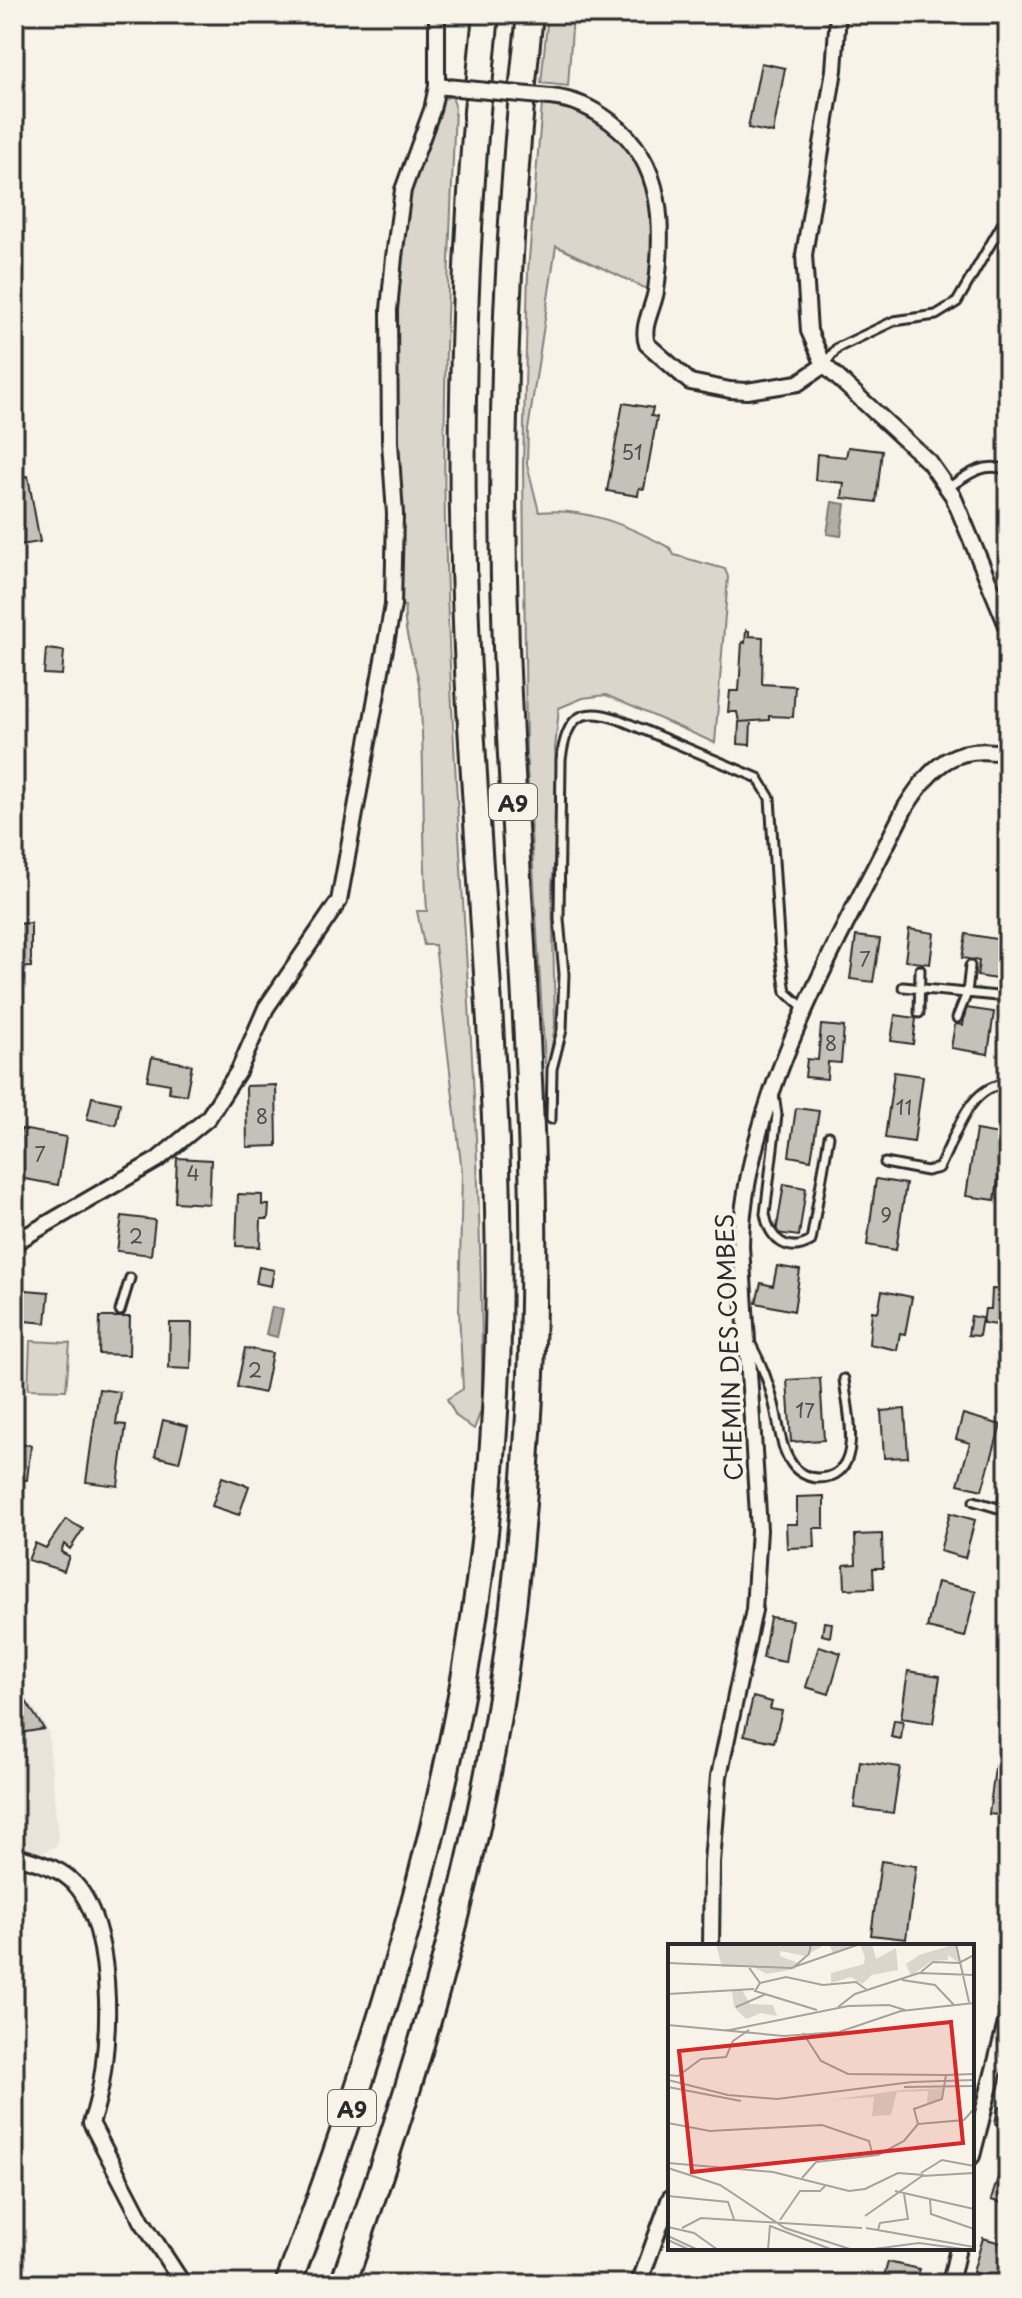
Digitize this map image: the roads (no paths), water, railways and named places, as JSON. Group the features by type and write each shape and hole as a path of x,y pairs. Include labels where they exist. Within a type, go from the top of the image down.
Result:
{"highway":[{"name":"A9","path":"288,2284 369,2060 409,1930 452,1755 479,1584 496,1384 498,1223 467,650 462,459 471,185 486,14"},
{"name":"A9","path":"343,2284 398,2125 451,1937 492,1753 515,1590 531,1389 532,1224 506,642 503,465 513,196 530,14"}],"street":[{"path":"14,1243 157,1160 208,1118 239,1070 266,1008 339,901 393,605 395,514 390,442 389,310 403,190 432,110 437,86 437,14"},
{"path":"838,14 834,70 804,255 809,331 824,365 929,462 948,488 1008,628"},
{"path":"437,86 550,97 580,103 626,134 648,166 659,210 658,262 655,294 645,330 647,344 690,382 747,391 798,383 824,365"},
{"name":"CHEMIN DES COMBES","path":"711,1944 712,1862 719,1776 754,1610 759,1530 741,1211 750,1168 773,1092 806,1011 891,835 920,784 947,759 961,753 976,749 1008,754"},
{"path":"14,1855 58,1870 75,1883 91,1908 107,1994 106,2054 100,2099 91,2123 142,2221 183,2284"},
{"path":"974,2148 1008,2015"},
{"path":"639,2284 668,2204"},
{"path":"950,2284 958,2250"}],"lane":[{"path":"824,365 837,348 894,321 936,315 957,302 1008,214"},
{"path":"948,488 979,468 990,466 1008,470"},
{"path":"551,1119 552,1069 562,1030 564,974 559,919 561,760 563,741 582,714 594,711 618,719 758,778 770,798 780,953 786,992 806,1011"},
{"path":"957,1018 967,993 970,966"},
{"path":"919,1013 920,970"},
{"path":"903,987 1008,997"},
{"path":"885,1163 927,1171 939,1168 974,1099 986,1089 1008,1084"},
{"path":"773,1092 777,1115 765,1214 767,1227 778,1241 794,1246 811,1241 829,1136"},
{"path":"120,1311 130,1278"},
{"path":"747,1337 765,1373 792,1465 804,1474 817,1478 830,1476 842,1471 849,1460 844,1379"},
{"path":"974,1501 1004,1510 1008,1483"}]}
